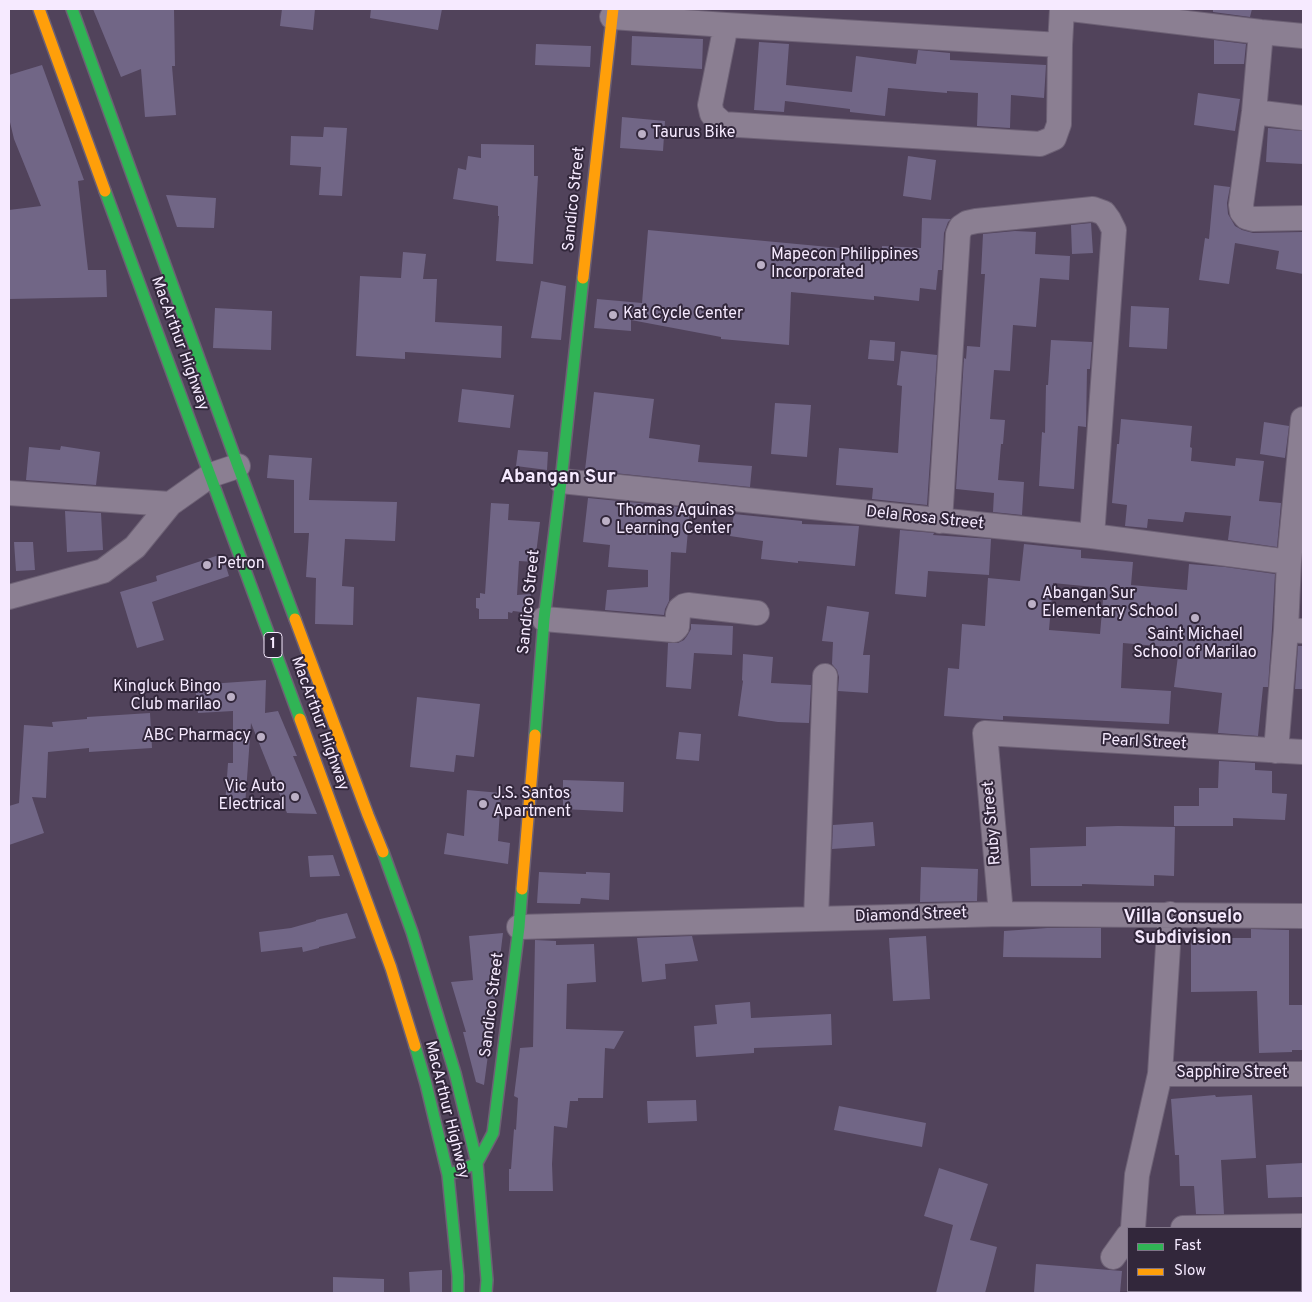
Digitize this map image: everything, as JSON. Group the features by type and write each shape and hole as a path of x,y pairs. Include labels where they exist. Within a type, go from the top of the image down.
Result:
{"main road":[{"name":"MacArthur Highway","path":"39,9 391,968 426,1084 448,1175 458,1293"},
{"name":"MacArthur Highway","path":"72,9 238,466 364,805 390,868 412,932 455,1073 477,1163 486,1293"},
{"name":"Sandico Street","path":"477,1163 493,1133 519,927 544,619 561,481 612,13"},
{"path":"448,1175 477,1163"}],"street":[{"path":"726,26 710,105 712,114 723,124 1040,144 1054,138 1060,124 1062,9"},
{"path":"1071,9 1303,36"},
{"path":"612,13 726,26 1060,45"},
{"path":"1260,32 1254,112 1241,205 1242,212 1246,217 1253,219 1303,218"},
{"path":"1254,112 1303,118"},
{"path":"940,521 958,234 961,227 976,221 1092,209 1104,213 1114,230 1092,536"},
{"path":"1276,751 1295,631 1289,562 1303,432"},
{"path":"9,597 103,571 136,547 170,504 211,475 238,466"},
{"name":"Dela Rosa Street","path":"561,481 1092,536 1289,562"},
{"path":"9,493 170,504"},
{"path":"544,619 674,630 677,627 680,609 688,605 757,613"},
{"path":"816,919 825,676"},
{"name":"Pearl Street","path":"986,733 1303,752"},
{"name":"Ruby Street","path":"986,733 1002,914"},
{"name":"Diamond Street","path":"519,927 1002,914 1303,916"},
{"path":"1134,1227 1137,1175 1160,1074 1170,914"},
{"name":"Sapphire Street","path":"1160,1074 1303,1074"},
{"path":"1243,1227 1303,1226"},
{"path":"1113,1257 1127,1237"}],"building":[{"path":"93,9 174,9 175,66 172,66 176,115 145,117 141,69 121,77"},
{"path":"282,9 315,9 313,30 280,26"},
{"path":"371,9 442,9 438,30 370,18"},
{"path":"1213,9 1252,9 1250,17 1213,12"},
{"path":"632,36 703,39 702,69 631,65"},
{"path":"1214,40 1246,44 1244,64 1214,64"},
{"path":"759,42 789,44 786,85 852,92 856,56 916,64 918,50 950,53 950,60 1046,65 1044,98 1011,95 1010,128 977,126 978,93 947,91 947,93 888,88 885,116 850,112 850,109 785,101 784,112 754,110"},
{"path":"536,44 591,46 590,67 535,65"},
{"path":"42,65 84,180 78,181 88,270 106,270 107,297 9,299 9,210 41,206 14,139 9,118 9,75"},
{"path":"1198,93 1240,99 1235,131 1194,125"},
{"name":"Taurus Bike","path":"622,117 665,121 663,151 620,148"},
{"path":"324,127 347,128 342,196 319,195 321,167 290,165 291,136 323,137"},
{"path":"1268,128 1303,131 1303,164 1266,162"},
{"path":"481,144 534,145 534,176 538,176 533,264 496,261 498,206 453,199 458,168 466,170 468,156 481,158"},
{"path":"908,156 936,160 931,200 903,196"},
{"path":"1214,185 1230,187 1227,203 1228,214 1235,226 1242,230 1253,233 1303,232 1303,274 1276,269 1279,251 1235,243 1229,284 1199,280 1205,238 1209,239"},
{"path":"166,195 216,198 214,228 177,227"},
{"path":"922,218 951,219 944,233 942,270 938,270 936,290 920,288 919,301 874,296 874,300 791,292 789,345 721,339 721,337 631,320 631,331 594,328 597,299 642,303 648,230 882,252 882,246 921,248"},
{"path":"1091,223 1093,253 1072,254 1071,225"},
{"path":"1015,231 1036,232 1035,254 1070,256 1069,280 1040,278 1036,327 1013,325 1010,371 994,370 990,419 1005,420 998,480 1024,482 1022,515 993,512 994,493 956,489 964,358 966,359 967,346 980,347 985,274 981,274 983,234"},
{"path":"403,252 426,254 423,279 437,279 435,322 502,326 501,358 405,352 405,359 356,356 360,276 401,278"},
{"path":"541,281 566,286 561,340 531,338"},
{"path":"1131,306 1169,308 1167,349 1129,347"},
{"path":"215,308 272,311 271,350 213,348"},
{"path":"870,340 895,342 894,361 868,359"},
{"path":"1051,340 1092,342 1090,369 1087,369 1086,427 1078,426 1074,489 1039,486 1042,432 1045,433 1046,385 1048,385"},
{"path":"901,351 937,355 927,505 872,499 873,488 836,485 839,448 898,453 902,386 897,385"},
{"path":"462,389 514,395 510,428 458,422"},
{"path":"594,392 654,399 649,438 700,445 698,462 752,466 750,487 585,470"},
{"path":"775,403 811,405 807,457 771,454"},
{"path":"1121,419 1192,426 1191,461 1235,466 1236,458 1264,461 1259,501 1281,503 1277,547 1228,540 1231,516 1185,512 1183,522 1148,519 1147,528 1125,526 1127,505 1112,503"},
{"path":"1264,422 1289,426 1285,458 1260,454"},
{"path":"61,446 100,452 96,485 26,480 29,447 60,450"},
{"path":"518,450 548,452 547,470 516,466"},
{"path":"269,455 312,458 309,500 397,502 395,541 345,539 342,586 354,587 353,625 315,624 316,578 306,577 309,533 294,533 294,480 267,478"},
{"path":"588,498 690,508 686,553 671,552 669,601 664,615 605,610 607,590 648,587 648,570 608,567 610,545 583,542"},
{"path":"491,503 509,504 508,520 540,522 535,562 519,561 517,595 531,594 529,613 508,612 508,619 479,619 479,609 476,608 476,598 480,598 480,593 485,594"},
{"path":"65,511 101,513 103,550 67,552"},
{"path":"734,514 802,521 802,524 859,526 855,566 761,559 763,541 730,536"},
{"path":"900,530 934,533 933,535 991,539 989,575 928,571 926,597 895,594"},
{"path":"14,542 33,542 35,570 16,571"},
{"path":"1024,544 1081,550 1081,558 1133,562 1131,585 1187,590 1189,564 1275,574 1268,687 1263,687 1258,736 1218,733 1222,693 1174,687 1179,648 1123,643 1121,688 1171,691 1169,724 1003,716 1003,720 944,716 948,668 959,669 962,624 985,626 988,578 1020,581","holes":["1053,583 1104,588 1100,634 1049,630"]},
{"path":"222,554 229,576 152,602 164,640 137,648 120,592 157,581 156,576"},
{"path":"827,606 869,612 863,655 870,655 868,693 838,691 839,677 837,670 832,664 833,642 822,641"},
{"path":"691,624 733,626 732,655 694,653 691,689 666,687 668,643 678,643 684,640 691,629"},
{"path":"1298,646 1303,646 1303,689 1295,689"},
{"path":"743,654 773,657 771,683 811,685 809,723 778,722 738,716 743,681"},
{"path":"266,680 265,713 278,711 297,756 293,756 317,814 287,813 251,723 245,806 225,805 228,763 233,763 233,711 198,713 195,685"},
{"path":"417,697 480,704 474,757 456,755 454,772 410,767"},
{"path":"150,713 152,748 89,752 89,748 48,752 46,798 32,797 44,833 9,845 9,806 19,803 24,725 53,727 52,722 87,719 87,717"},
{"path":"679,732 701,734 699,761 676,759"},
{"path":"1219,761 1255,763 1255,770 1272,771 1272,793 1287,794 1285,820 1233,818 1233,826 1174,826 1174,806 1199,806 1199,788 1218,788"},
{"path":"563,780 624,782 623,812 563,809"},
{"path":"467,790 501,793 498,841 510,843 508,864 444,854 447,833 464,836"},
{"path":"873,822 875,846 832,849 833,825"},
{"path":"1086,827 1175,827 1174,876 1154,875 1154,886 1082,884 1082,886 1031,886 1030,848 1086,846"},
{"path":"333,855 340,876 310,877 308,856"},
{"path":"921,867 978,869 977,901 920,902"},
{"path":"539,872 610,873 609,900 581,898 580,904 537,903"},
{"path":"347,913 356,938 303,952 302,947 261,952 259,932 291,928"},
{"path":"1047,928 1101,928 1101,958 1003,957 1004,931"},
{"path":"1251,929 1289,930 1289,1005 1303,1005 1303,1050 1259,1053 1257,991 1191,992 1191,938 1251,938"},
{"path":"503,933 484,1085 476,1082 463,1032 466,1032 451,982 473,980 469,936"},
{"path":"692,936 698,961 665,964 666,979 642,982 637,938"},
{"path":"926,936 930,999 893,1001 889,938"},
{"path":"535,940 556,941 556,945 594,944 596,982 567,984 566,1029 624,1031 614,1049 605,1048 603,1098 578,1098 578,1101 570,1101 567,1128 554,1126 553,1191 509,1191 509,1169 511,1169 514,1129 516,1130 518,1098 514,1096 520,1048 533,1047"},
{"path":"750,1002 751,1018 831,1014 832,1045 754,1048 754,1053 696,1057 694,1026 717,1024 715,1005"},
{"path":"1215,1095 1216,1097 1252,1095 1256,1158 1221,1160 1224,1214 1196,1214 1194,1186 1180,1186 1179,1155 1175,1155 1171,1099"},
{"path":"696,1100 697,1121 648,1123 647,1101"},
{"path":"839,1106 926,1123 922,1147 834,1130"},
{"path":"1303,1163 1303,1197 1268,1198 1266,1165"},
{"path":"939,1168 988,1184 970,1240 997,1247 985,1293 936,1293 953,1225 924,1216"},
{"path":"1036,1264 1122,1271 1120,1293 1034,1293"},
{"path":"442,1270 442,1293 410,1293 409,1272"},
{"path":"333,1277 384,1279 384,1293 333,1293"}],"traffic: fast":[{"path":"72,9 295,619"},
{"path":"105,191 300,719"},
{"path":"535,735 544,619 583,278"},
{"path":"383,852 412,932 455,1073 477,1163 487,1280 486,1293"},
{"path":"448,1175 477,1163 493,1133 519,927 522,889"},
{"path":"415,1046 448,1175 458,1293"}],"traffic: slow":[{"path":"39,9 105,191"},
{"path":"583,278 613,9"},
{"path":"295,619 383,852"},
{"path":"300,719 391,968 415,1046"},
{"path":"522,889 535,735"}],"place":[{"name":"Taurus Bike","path":"642,134"},
{"name":"Mapecon Philippines Incorporated","path":"761,265"},
{"name":"Kat Cycle Center","path":"613,315"},
{"name":"Thomas Aquinas Learning Center","path":"606,521"},
{"name":"Petron","path":"207,565"},
{"name":"Abangan Sur Elementary School","path":"1032,604"},
{"name":"Saint Michael School of Marilao","path":"1195,618"},
{"name":"Kingluck Bingo Club marilao","path":"231,697"},
{"name":"ABC Pharmacy","path":"261,737"},
{"name":"Vic Auto Electrical","path":"295,797"},
{"name":"J.S. Santos Apartment","path":"483,804"}],"district":[{"name":"Abangan Sur","path":"558,478"},
{"name":"Villa Consuelo Subdivision","path":"1183,928"}]}
